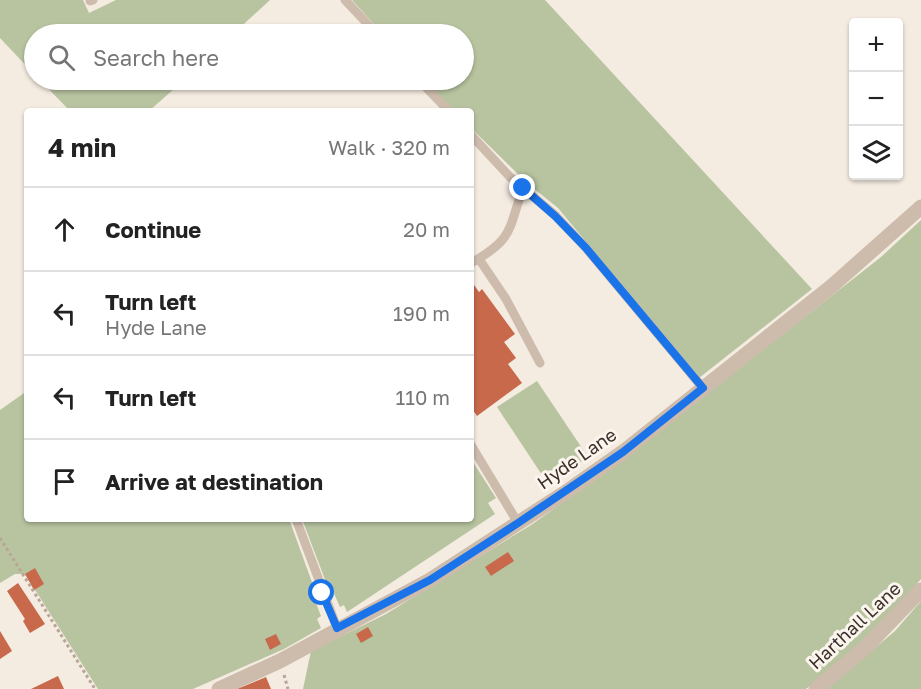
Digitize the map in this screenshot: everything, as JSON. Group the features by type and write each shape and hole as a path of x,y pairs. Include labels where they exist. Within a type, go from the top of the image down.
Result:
{"street":[{"name":"Hyde Lane","path":"219,689 280,661 337,628 430,580 623,452 832,286 921,207"},
{"name":"Harthall Lane","path":"816,689 865,648 921,590"}],"lane":[{"path":"345,0 368,24"},
{"path":"428,90 445,108"},
{"path":"474,138 586,248 703,388"},
{"path":"523,188 513,225 496,249 475,261 506,299 540,363"},
{"path":"474,450 518,523"},
{"path":"297,522 337,628"}],"path":[{"path":"0,538 95,689"}],"green space":[{"path":"0,0 83,0 89,13 116,0 270,0 244,24 24,24 24,63 0,38"},
{"path":"352,0 545,0 812,289 699,378 558,208 527,183 474,131 474,108 451,108 434,90 474,90 474,24 374,24"},
{"path":"50,90 173,90 152,108 67,108"},
{"path":"921,220 921,579 876,631 806,689 303,689 311,651 386,614 531,525 629,455 881,257"},
{"path":"537,381 588,457 548,484 497,407"},
{"path":"24,393 24,522 290,522 317,596 314,598 321,616 317,619 321,628 284,649 193,689 98,689 25,574 15,574 0,583 0,410"},
{"path":"474,464 496,498 488,503 495,514 347,612 344,605 340,607 332,589 329,590 303,522 474,522"},
{"path":"921,601 921,689 826,689 895,631"}],"building":[{"path":"474,285 479,292 482,289 515,334 504,342 516,358 508,364 522,383 477,416 474,412"},
{"path":"508,552 514,561 491,576 485,567"},
{"path":"35,568 44,584 34,590 25,574"},
{"path":"18,583 45,624 30,633 23,621 25,619 7,591"},
{"path":"368,627 373,636 361,643 356,634"},
{"path":"0,631 12,651 0,659"},
{"path":"276,634 281,644 270,650 265,639"},
{"path":"58,676 64,689 31,689"},
{"path":"266,677 271,689 237,689"}],"route":[{"path":"322,593 337,628 430,580 623,452 703,388 586,248 523,188"}]}
